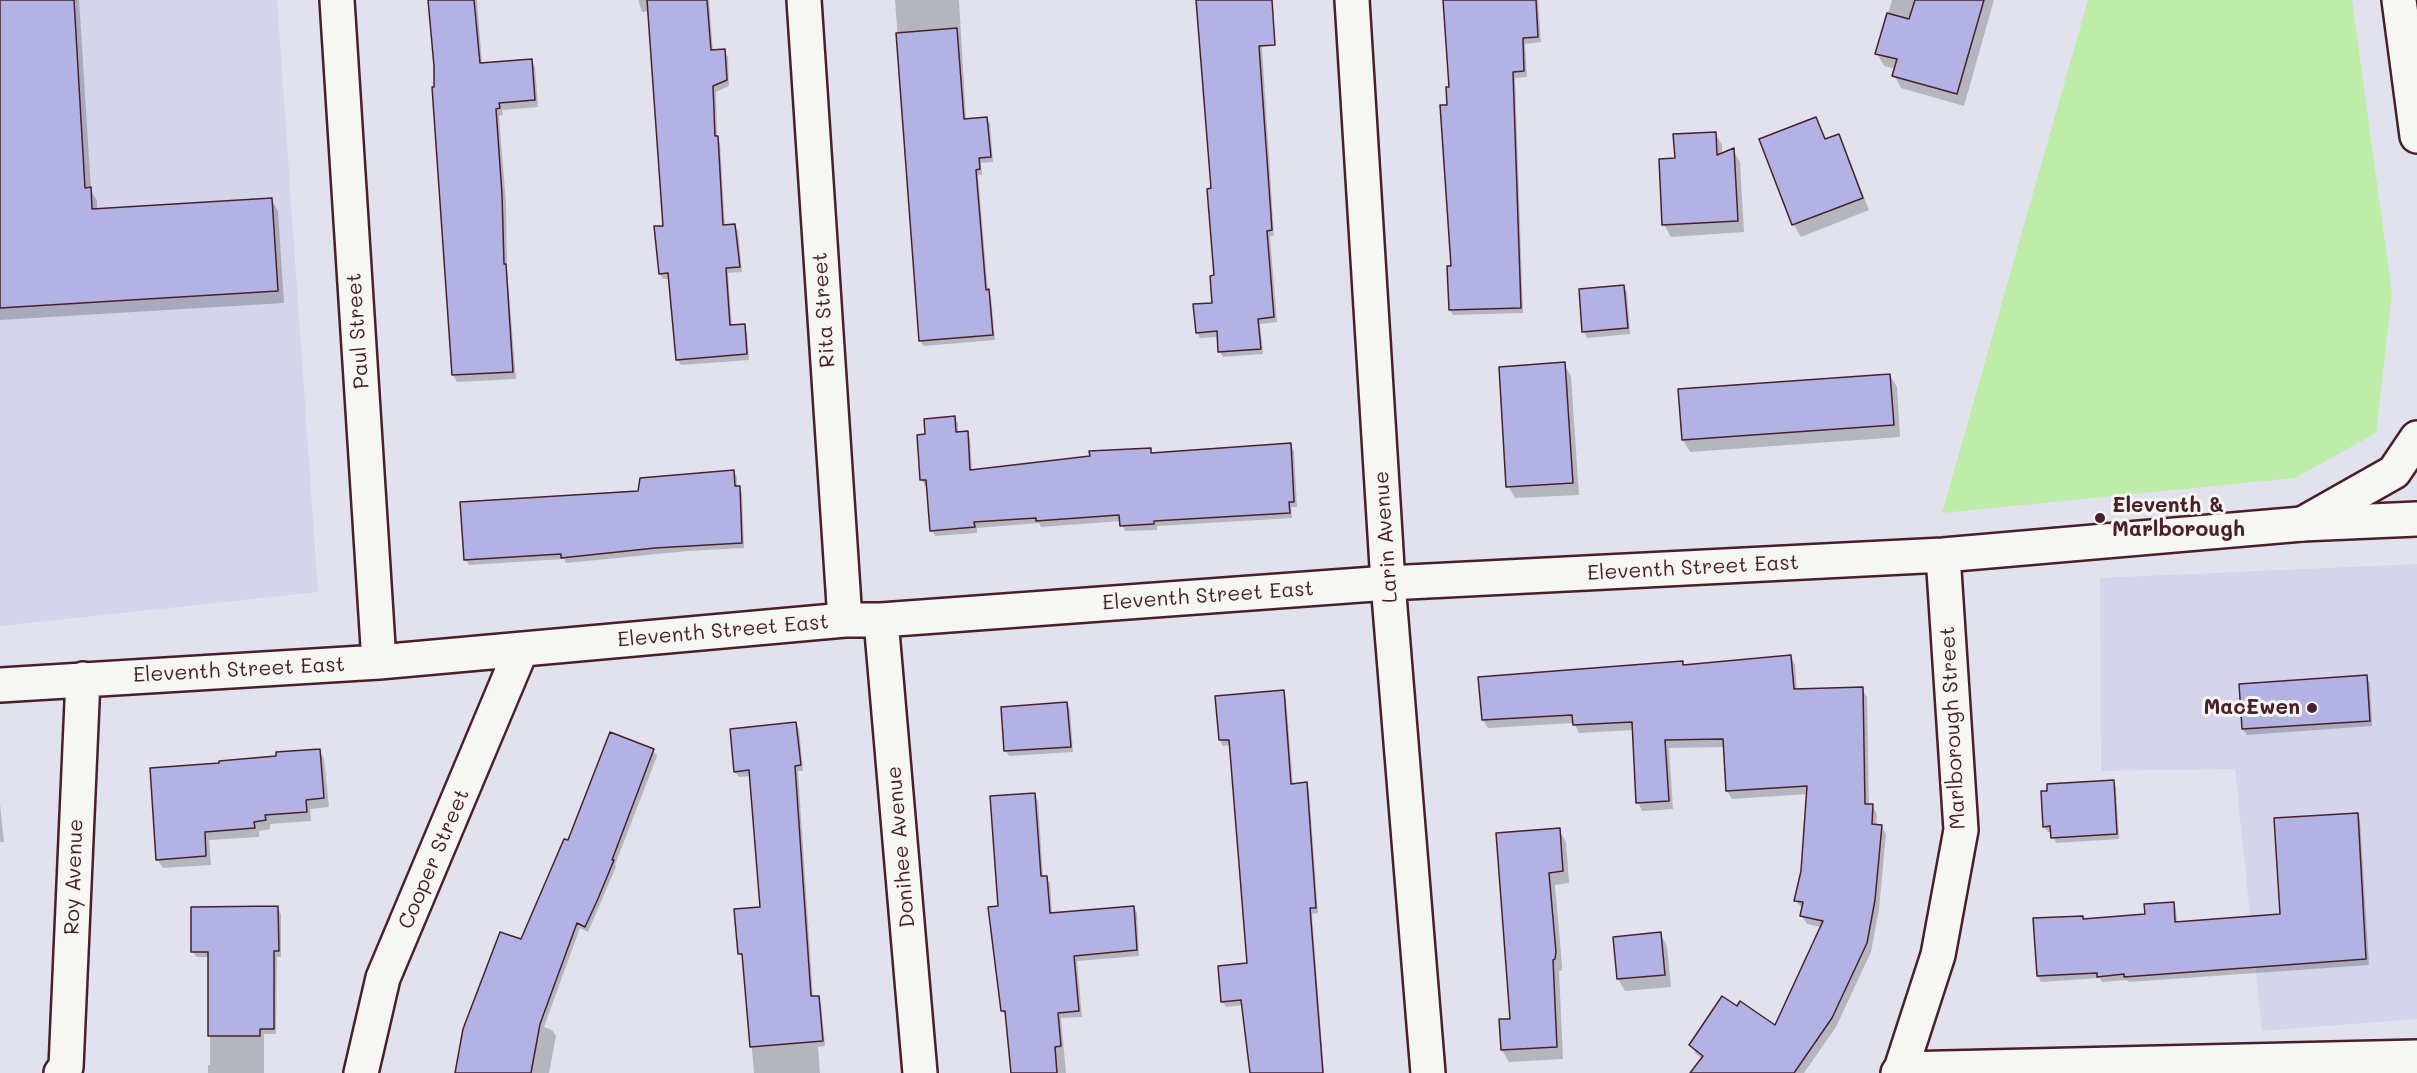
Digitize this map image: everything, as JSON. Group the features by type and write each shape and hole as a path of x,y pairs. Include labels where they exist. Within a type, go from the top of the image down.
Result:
{"street":[{"name":"Paul Street","path":"337,0 380,662"},
{"name":"Rita Street","path":"804,0 845,620"},
{"name":"Larin Avenue","path":"1352,0 1388,583 1428,1073"},
{"path":"2399,0 2417,136"},
{"path":"2302,524 2394,472 2417,438"},
{"name":"Eleventh Street East","path":"0,685 380,662 845,620 881,620 1388,583 1943,555 2302,524 2417,519"},
{"name":"Marlborough Street","path":"1899,1071 1938,956 1961,830 1943,555"},
{"name":"Donihee Avenue","path":"881,620 920,1073"},
{"name":"Cooper Street","path":"361,1073 383,978 521,650"},
{"name":"Roy Avenue","path":"61,1073 66,1067 83,680"},
{"path":"1899,1071 2417,1057"}],"shaded area":[{"path":"0,0 277,0 318,592 0,626"},
{"path":"2417,564 2417,1019 2262,1031 2235,769 2101,771 2100,578"}],"green space":[{"path":"2088,0 2352,0 2392,294 2376,433 2295,478 1942,513"}],"building":[{"path":"0,0 74,0 85,188 91,187 92,209 272,198 278,291 0,308"},
{"path":"428,0 474,0 480,63 532,59 535,100 499,103 500,108 496,109 504,264 506,264 513,372 452,375"},
{"path":"647,0 707,0 711,50 725,49 727,80 713,86 715,136 718,136 723,225 735,224 740,267 726,268 730,325 745,324 747,354 676,360 668,273 659,274 654,226 663,226"},
{"path":"1196,0 1272,0 1275,45 1259,46 1272,230 1267,231 1274,317 1258,319 1261,349 1218,352 1217,331 1196,333 1193,304 1212,303 1210,276 1214,275 1207,189 1211,188"},
{"path":"1443,0 1536,0 1538,37 1523,38 1524,71 1513,72 1521,308 1449,310 1447,266 1451,266 1440,105 1447,105 1446,87 1449,87"},
{"path":"1915,0 1984,0 1957,94 1892,76 1897,59 1875,54 1887,13 1909,19"},
{"path":"957,28 964,119 987,117 991,157 979,158 980,169 976,170 986,290 989,289 993,335 919,341 896,33"},
{"path":"1816,117 1825,139 1839,134 1863,198 1792,225 1759,139"},
{"path":"1716,132 1717,155 1734,148 1738,221 1662,225 1659,159 1675,158 1673,134"},
{"path":"1624,285 1628,328 1582,332 1579,289"},
{"path":"1565,362 1573,483 1506,487 1499,367"},
{"path":"1890,374 1894,425 1682,440 1678,389"},
{"path":"955,416 956,432 968,431 970,470 1090,456 1089,451 1151,448 1151,453 1291,443 1294,502 1289,502 1290,513 1154,521 1154,524 1120,526 1119,515 1036,521 1036,518 974,522 975,527 930,531 926,480 920,480 917,435 925,434 924,419"},
{"path":"734,470 735,486 740,486 742,543 655,548 561,558 561,554 464,560 460,502 638,491 640,478"},
{"path":"1791,655 1794,689 1863,687 1865,804 1873,804 1872,824 1882,825 1875,900 1867,943 1832,1018 1794,1073 1690,1073 1703,1056 1689,1045 1722,996 1737,1006 1740,1001 1775,1025 1823,921 1800,916 1803,902 1794,901 1801,871 1807,786 1726,791 1723,739 1665,740 1669,801 1636,803 1632,722 1573,725 1572,715 1482,720 1478,677 1683,661 1683,665"},
{"path":"2367,675 2370,721 2242,729 2239,684"},
{"path":"1284,690 1291,784 1307,782 1316,908 1310,908 1323,1073 1250,1073 1241,1000 1221,1002 1218,966 1247,963 1229,740 1219,740 1215,696"},
{"path":"1067,702 1071,747 1004,751 1001,707"},
{"path":"796,722 801,765 795,766 811,996 819,996 823,1041 750,1047 742,954 738,954 734,909 760,907 749,770 734,772 730,729"},
{"path":"610,732 654,749 597,901 585,927 577,923 540,1024 531,1073 455,1073 463,1029 500,932 521,939 564,839 568,840"},
{"path":"320,749 324,798 306,800 307,812 265,815 266,820 254,822 255,828 205,832 206,856 156,860 150,768 219,763 219,761 276,756 276,752"},
{"path":"2114,780 2117,834 2051,838 2050,826 2043,827 2041,791 2047,791 2047,784"},
{"path":"1035,793 1041,876 1047,876 1050,913 1134,906 1137,950 1074,956 1079,1011 1058,1013 1061,1046 1055,1047 1057,1073 1011,1073 1005,1011 1001,1011 988,907 998,906 990,796"},
{"path":"2358,813 2366,959 2124,977 2124,974 2097,977 2097,973 2037,976 2033,918 2083,916 2083,919 2145,914 2144,904 2174,902 2175,922 2280,914 2274,818"},
{"path":"1560,828 1563,871 1549,873 1556,952 1553,960 1557,1047 1501,1050 1499,1019 1510,1019 1496,833"},
{"path":"278,906 279,951 274,951 274,1029 260,1029 260,1036 208,1036 208,952 191,952 191,907"},
{"path":"1661,932 1665,975 1617,979 1613,937"}],"place":[{"name":"Eleventh & Marlborough","path":"2100,518"},
{"name":"MacEwen","path":"2312,708"}]}
